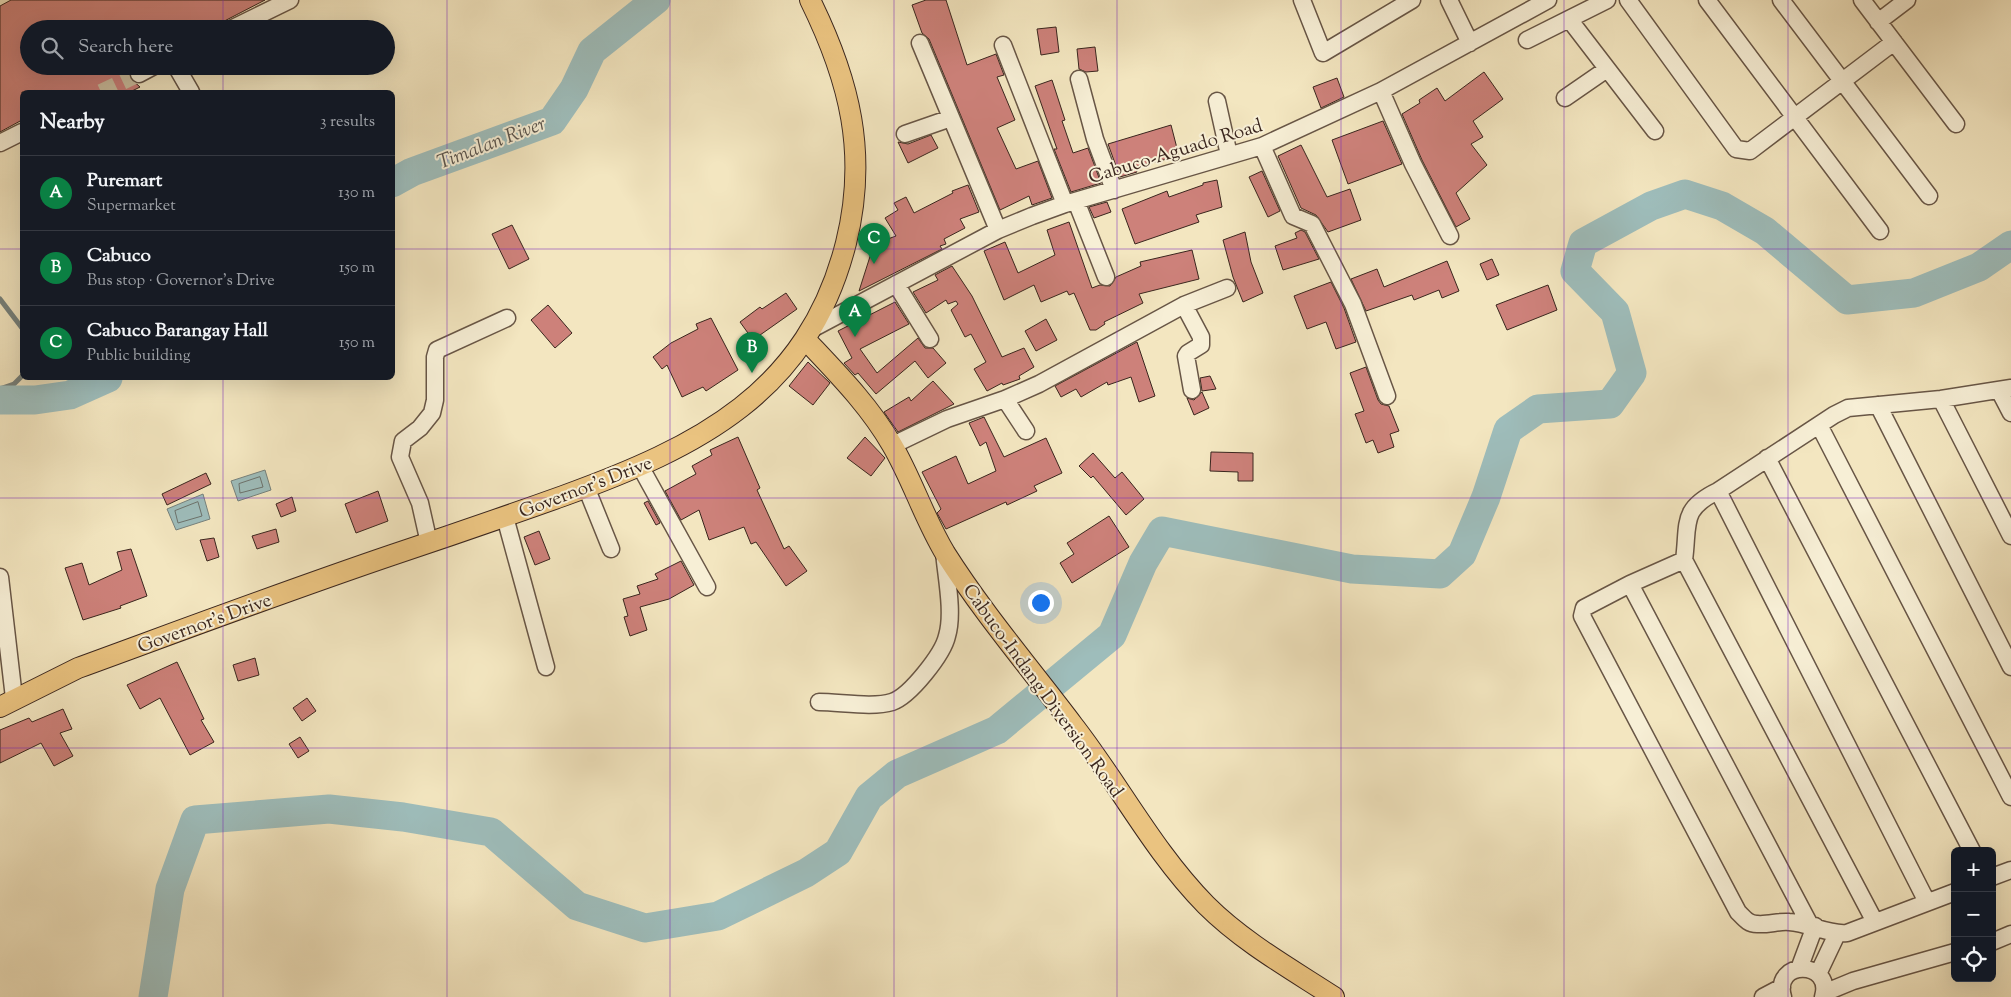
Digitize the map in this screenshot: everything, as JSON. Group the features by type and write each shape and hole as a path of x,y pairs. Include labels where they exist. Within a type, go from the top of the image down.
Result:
{"main road":[{"name":"Governor's Drive","path":"7,702 78,668 505,517 640,466 705,434 737,412 776,375 807,335 828,296 842,258 851,218 857,171 855,131 846,90 830,45 810,0"},
{"name":"Cabuco-Indang Diversion Road","path":"807,335 864,405 892,445 944,550 979,602 1076,727 1153,842 1197,896 1220,918 1254,944 1334,997"}],"street":[{"path":"249,20 290,0"},
{"path":"1302,0 1323,53 1412,0"},
{"path":"1449,0 1470,43"},
{"name":"Cabuco-Aguado Road","path":"807,335 896,284 998,230 1070,202 1262,146 1381,92 1548,0"},
{"path":"1527,40 1607,0"},
{"path":"1628,0 1736,149 1750,152 1894,42"},
{"path":"1707,0 1880,230"},
{"path":"1781,0 1841,82 1929,196"},
{"path":"1862,0 1956,124"},
{"path":"1878,22 1907,0"},
{"path":"1569,19 1655,131"},
{"path":"920,43 998,230"},
{"path":"1003,45 1070,202 1106,277"},
{"path":"1565,98 1607,69"},
{"path":"181,75 190,90"},
{"path":"1079,79 1095,139 1114,190"},
{"path":"1381,92 1413,164 1450,236"},
{"path":"1217,101 1229,155"},
{"path":"906,134 951,118"},
{"path":"0,143 20,133"},
{"path":"1262,146 1292,216 1312,224 1353,304 1388,396"},
{"path":"896,284 930,340"},
{"path":"892,445 947,419 1005,400 1184,305 1228,288"},
{"path":"1184,305 1201,337 1201,345 1186,356 1192,390"},
{"path":"429,543 420,503 400,457 403,441 420,428 432,413 435,400 435,357 437,350 507,318"},
{"path":"1875,922 1684,560 1688,518 1692,508 1701,499 1718,491 1834,415 1848,408 1941,399 2005,389 2011,414"},
{"path":"1941,399 2011,536"},
{"path":"1005,400 1026,431"},
{"path":"1878,406 2011,667"},
{"path":"1819,425 2011,797"},
{"path":"1767,458 1970,847"},
{"path":"640,466 707,587"},
{"path":"586,487 611,549"},
{"path":"1718,491 1927,902"},
{"path":"505,517 546,667"},
{"path":"819,702 891,702 904,695 920,681 947,637 949,617 944,550"},
{"path":"1684,560 1630,584 1584,608 1582,616 1738,912 1747,921 1757,924 1788,922 1812,926 1837,934 1847,933 1951,893"},
{"path":"0,577 7,702"},
{"path":"1630,584 1812,926 1799,968"},
{"path":"1996,876 2011,870"},
{"path":"1822,986 1837,934"},
{"path":"1996,940 2011,934"},
{"path":"1822,986 1853,981 1951,953"},
{"path":"1762,997 1782,992 1787,975 1799,968 1812,970 1822,986"}],"water":[{"path":"265,470 271,490 238,501 231,481"},
{"path":"203,494 210,519 176,530 167,509"}],"building":[{"path":"11,0 265,0 226,20 20,20 20,75 130,75 130,78 140,87 134,90 20,90 20,121 0,132 0,6"},
{"path":"926,0 946,0 967,65 996,54 1004,75 997,77 1015,120 997,128 1016,169 1038,161 1052,198 1032,205 1029,196 1000,210 929,39 922,33 912,5"},
{"path":"1056,27 1059,52 1041,55 1037,29"},
{"path":"1095,47 1098,71 1086,72 1079,69 1077,49"},
{"path":"1484,72 1503,99 1473,121 1483,137 1471,144 1487,165 1456,193 1470,219 1456,227 1422,160 1402,114 1420,103 1419,100 1437,88 1445,101"},
{"path":"1337,78 1344,97 1321,108 1313,87"},
{"path":"1052,80 1065,120 1062,121 1073,153 1088,148 1101,183 1071,192 1054,149 1057,149 1035,86"},
{"path":"1383,121 1402,164 1348,184 1332,140"},
{"path":"1171,125 1179,156 1135,167 1137,172 1120,177 1108,144"},
{"path":"931,135 938,148 908,163 898,142 908,144"},
{"path":"1301,145 1327,197 1350,189 1361,220 1328,232 1316,215 1301,208 1278,156"},
{"path":"1262,171 1280,211 1268,217 1249,177"},
{"path":"1217,180 1222,207 1196,215 1199,222 1135,244 1122,209 1167,191 1169,197 1203,185 1203,183"},
{"path":"968,185 979,212 960,219 965,228 944,239 946,244 940,246 942,249 859,291 874,244 896,236 885,218 898,210 894,203 906,197 914,213 953,193 952,191"},
{"path":"1107,202 1111,212 1094,218 1089,207"},
{"path":"1069,222 1092,288 1100,285 1110,286 1116,277 1141,266 1140,262 1192,250 1199,279 1139,294 1143,303 1104,322 1105,324 1096,330 1090,330 1074,293 1069,295 1067,291 1041,302 1034,285 1004,300 984,251 1005,242 1018,273 1055,255 1047,230"},
{"path":"512,225 529,259 509,269 492,234"},
{"path":"1301,230 1305,232 1319,259 1283,270 1275,246 1297,238 1295,233"},
{"path":"1245,232 1251,262 1263,293 1243,302 1233,277 1223,240"},
{"path":"1492,259 1499,275 1487,280 1480,264"},
{"path":"1447,261 1459,291 1442,298 1439,290 1414,300 1412,295 1366,311 1351,279 1377,269 1384,287"},
{"path":"952,266 972,296 1002,357 1024,348 1034,367 1019,376 1020,379 1003,385 1002,383 987,391 974,369 986,362 971,334 965,337 951,310 958,304 956,301 948,304 946,300 926,313 913,292 938,280 935,275"},
{"path":"1331,282 1344,308 1356,342 1336,349 1326,322 1307,329 1294,296"},
{"path":"1548,285 1557,310 1507,330 1496,305"},
{"path":"786,293 797,309 753,340 740,322 760,307 762,309"},
{"path":"895,302 909,324 860,349 877,373 918,338 925,348 933,348 946,363 928,378 915,361 876,394 858,373 855,375 844,363 852,358 838,331"},
{"path":"548,305 572,333 555,348 531,320"},
{"path":"711,318 738,370 706,391 703,387 682,397 667,365 662,369 653,357 671,343 698,329 696,324"},
{"path":"1046,319 1057,340 1036,351 1025,331"},
{"path":"1137,342 1155,396 1139,402 1131,377 1108,385 1107,382 1081,397 1076,389 1061,397 1055,386"},
{"path":"808,362 830,383 813,405 789,386"},
{"path":"1366,367 1378,400 1381,404 1389,406 1399,431 1390,434 1394,447 1378,453 1373,440 1366,443 1355,414 1364,411 1350,373"},
{"path":"1210,376 1216,389 1202,391 1200,378"},
{"path":"933,381 954,404 898,432 884,412 909,397 911,401"},
{"path":"1202,392 1209,408 1194,415 1187,398 1194,400"},
{"path":"984,417 1004,457 1046,438 1062,473 1034,486 1037,491 1007,505 1006,502 946,529 937,513 941,509 922,472 956,456 968,484 996,471 986,442 980,446 969,423"},
{"path":"738,437 760,488 757,490 784,549 789,546 807,571 786,586 756,542 751,544 744,527 709,540 699,510 681,520 665,491 696,474 692,466 712,455 710,450"},
{"path":"865,437 885,458 871,476 847,458"},
{"path":"1211,452 1253,453 1253,481 1238,481 1238,472 1210,471"},
{"path":"1093,453 1115,478 1122,472 1144,499 1126,515 1093,476 1091,478 1079,466"},
{"path":"206,473 211,484 167,505 162,494"},
{"path":"378,491 388,521 356,533 345,504"},
{"path":"292,497 296,511 281,517 276,504"},
{"path":"648,501 660,523 656,525 644,503"},
{"path":"1109,516 1129,547 1072,583 1060,563 1074,554 1067,543"},
{"path":"276,529 279,542 257,549 252,536"},
{"path":"539,531 550,559 535,565 524,537"},
{"path":"214,538 219,557 207,561 200,540"},
{"path":"131,549 147,596 120,606 121,608 83,620 65,568 82,563 89,585 122,570 117,552"},
{"path":"681,561 694,585 669,599 640,607 647,630 630,636 624,617 628,616 623,599 640,594 637,586 658,579 655,574"},
{"path":"255,658 259,675 238,681 233,665"},
{"path":"177,662 204,719 201,720 214,742 190,755 160,698 140,709 127,685"},
{"path":"307,698 316,711 302,721 293,708"},
{"path":"63,709 72,729 60,733 73,756 54,766 41,743 0,763 0,730 29,718 32,722"},
{"path":"300,737 309,751 298,758 289,744"}],"waterway":[{"name":"Timalan River","path":"395,181 412,172 552,121 574,89 592,51 656,0"},
{"path":"153,997 170,889 195,820 329,809 403,817 491,832 577,906 645,928 718,916 806,873 838,852 869,797 897,774 997,730 1112,635 1143,563 1162,531 1352,569 1440,574 1462,554 1486,497 1508,430 1538,409 1610,404 1632,373 1615,312 1575,271 1583,243 1651,206 1685,194 1722,206 1765,231 1847,300 1914,293 1979,267 2011,245"},
{"path":"0,299 20,325"},
{"path":"0,389 14,384 20,378"},
{"name":"Timalan River","path":"0,400 35,400 70,395 104,380"}],"tunnel":[{"path":"105,90 137,75"}],"place":[{"name":"Cabuco Barangay Hall","path":"874,264"},
{"name":"Puremart","path":"855,337"},
{"name":"Cabuco","path":"752,373"}]}
